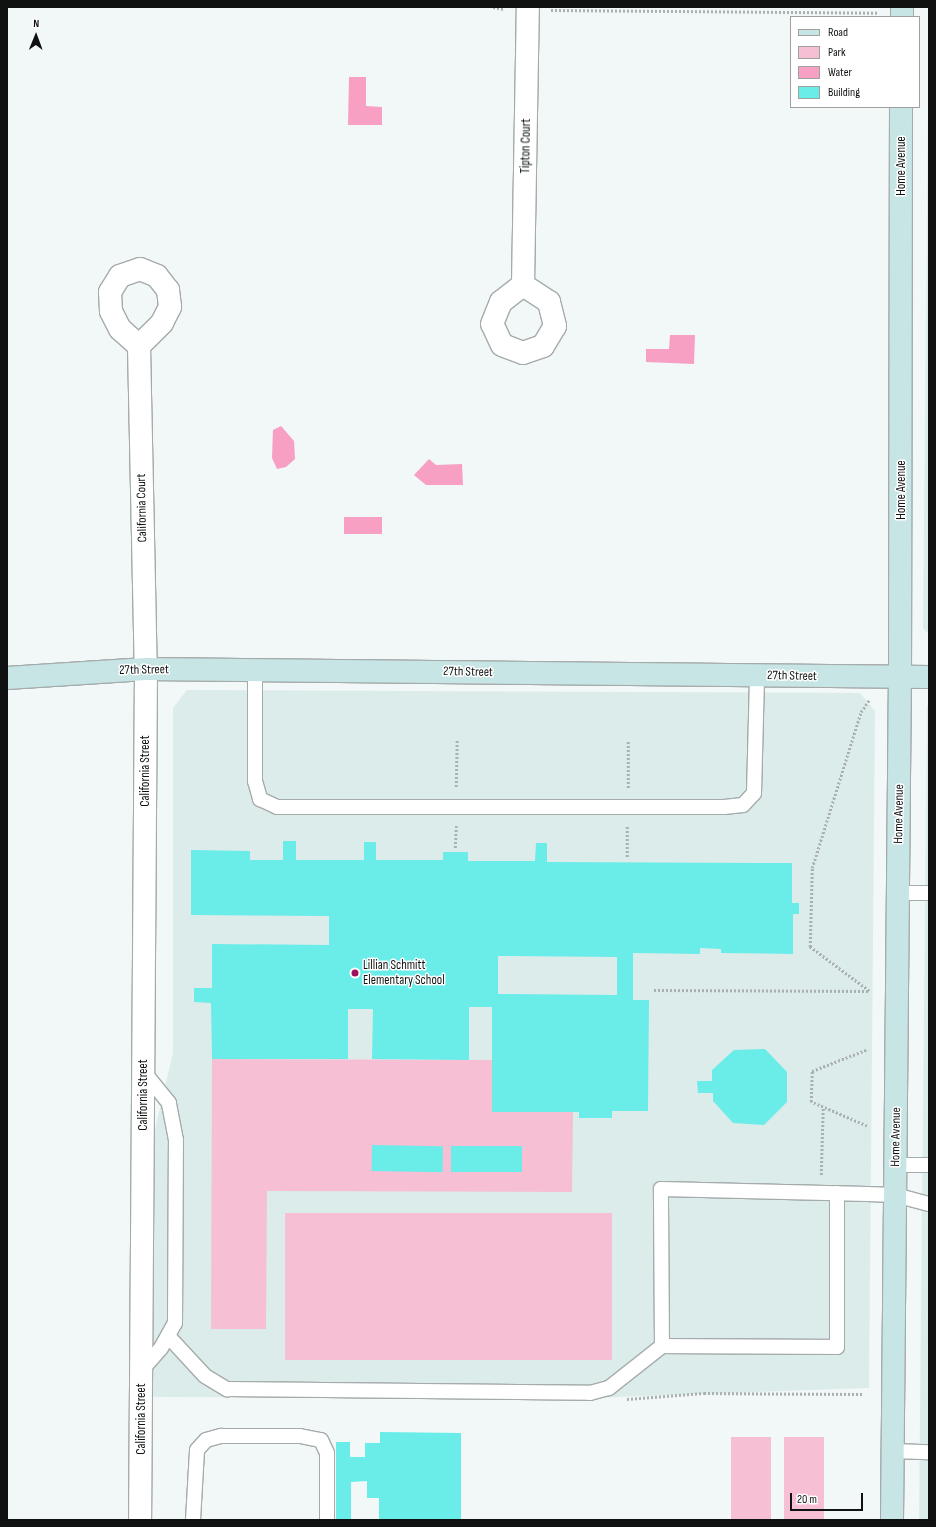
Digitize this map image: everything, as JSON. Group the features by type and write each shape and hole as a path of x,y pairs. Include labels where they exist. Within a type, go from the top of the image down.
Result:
{"street":[{"name":"Tipton Court","path":"524,285 528,8"},
{"name":"Home Avenue","path":"892,1520 900,677 902,108"},
{"name":"California Court","path":"139,346 146,669"},
{"name":"27th Street","path":"7,678 146,669 929,677"},
{"name":"California Street","path":"140,1520 146,669"}],"lane":[{"path":"255,670 255,781 260,799 277,806 724,807 743,804 754,792 757,675"},
{"path":"898,893 929,893"},
{"path":"141,1371 162,1348 175,1323 176,1140 169,1103 143,1071"},
{"path":"896,1165 929,1165"},
{"path":"662,1346 661,1190 895,1195 929,1204"},
{"path":"168,1336 205,1376 227,1389 590,1393 609,1388 662,1346 837,1347 837,1193"},
{"path":"193,1520 197,1450 206,1440 221,1436 300,1436 321,1440 327,1453 327,1520"},
{"path":"893,1451 929,1452"}],"path":[{"path":"493,7 902,12"},
{"path":"654,990 868,991 810,947 812,868 861,712 870,699"},
{"path":"867,1126 811,1102 812,1071 868,1049"},
{"path":"820,1193 823,1107"},
{"path":"599,1391 613,1398 646,1399 704,1393 864,1394"}],"shaded area":[{"path":"929,7 929,634 923,628"},
{"name":"Lillian Schmitt Elementary School","path":"187,690 860,693 875,711 869,1388 588,1398 153,1397 155,1129 173,1053 173,708"},
{"path":"929,704 929,1520 919,1520 927,706"}],"green space":[{"path":"212,1059 492,1060 492,1112 573,1112 572,1192 267,1191 266,1329 211,1329"},
{"path":"285,1213 612,1213 612,1360 285,1360"},
{"path":"731,1437 771,1437 771,1520 731,1520"},
{"path":"784,1437 824,1437 824,1520 784,1520"}],"water":[{"path":"349,77 366,77 366,106 382,107 382,125 348,125"},
{"path":"670,335 695,335 694,364 646,362 646,349 669,349"},
{"path":"281,426 294,441 295,459 286,467 277,469 272,458 273,430"},
{"path":"429,459 436,465 462,464 463,485 426,485 414,475"},
{"path":"344,517 382,517 382,534 344,534"}],"building":[{"name":"Lillian Schmitt Elementary School","path":"283,841 296,841 296,860 364,860 364,842 376,842 376,860 443,860 443,852 468,852 468,861 535,861 536,843 547,843 547,862 792,863 792,903 799,903 799,914 793,914 793,954 721,953 721,949 700,948 700,954 633,953 633,1000 649,1000 648,1111 612,1111 612,1118 579,1118 579,1112 492,1112 492,1007 469,1007 469,1060 372,1059 373,1009 348,1009 348,1059 212,1059 211,1003 194,1002 194,988 212,988 212,944 329,945 329,916 191,915 191,850 250,851 250,860 283,860","holes":["498,956 617,957 617,995 498,994"]},
{"path":"765,1049 787,1072 787,1102 764,1125 733,1123 713,1101 713,1093 698,1093 697,1081 712,1081 712,1070 734,1050"},
{"path":"372,1145 443,1146 443,1172 372,1171"},
{"path":"451,1146 522,1146 522,1172 451,1172"},
{"path":"380,1432 461,1433 461,1520 379,1520 379,1498 367,1498 367,1481 351,1482 351,1520 336,1520 336,1442 350,1442 350,1457 365,1457 365,1443 380,1443"}],"place":[{"name":"Lillian Schmitt Elementary School","path":"355,973"}]}
